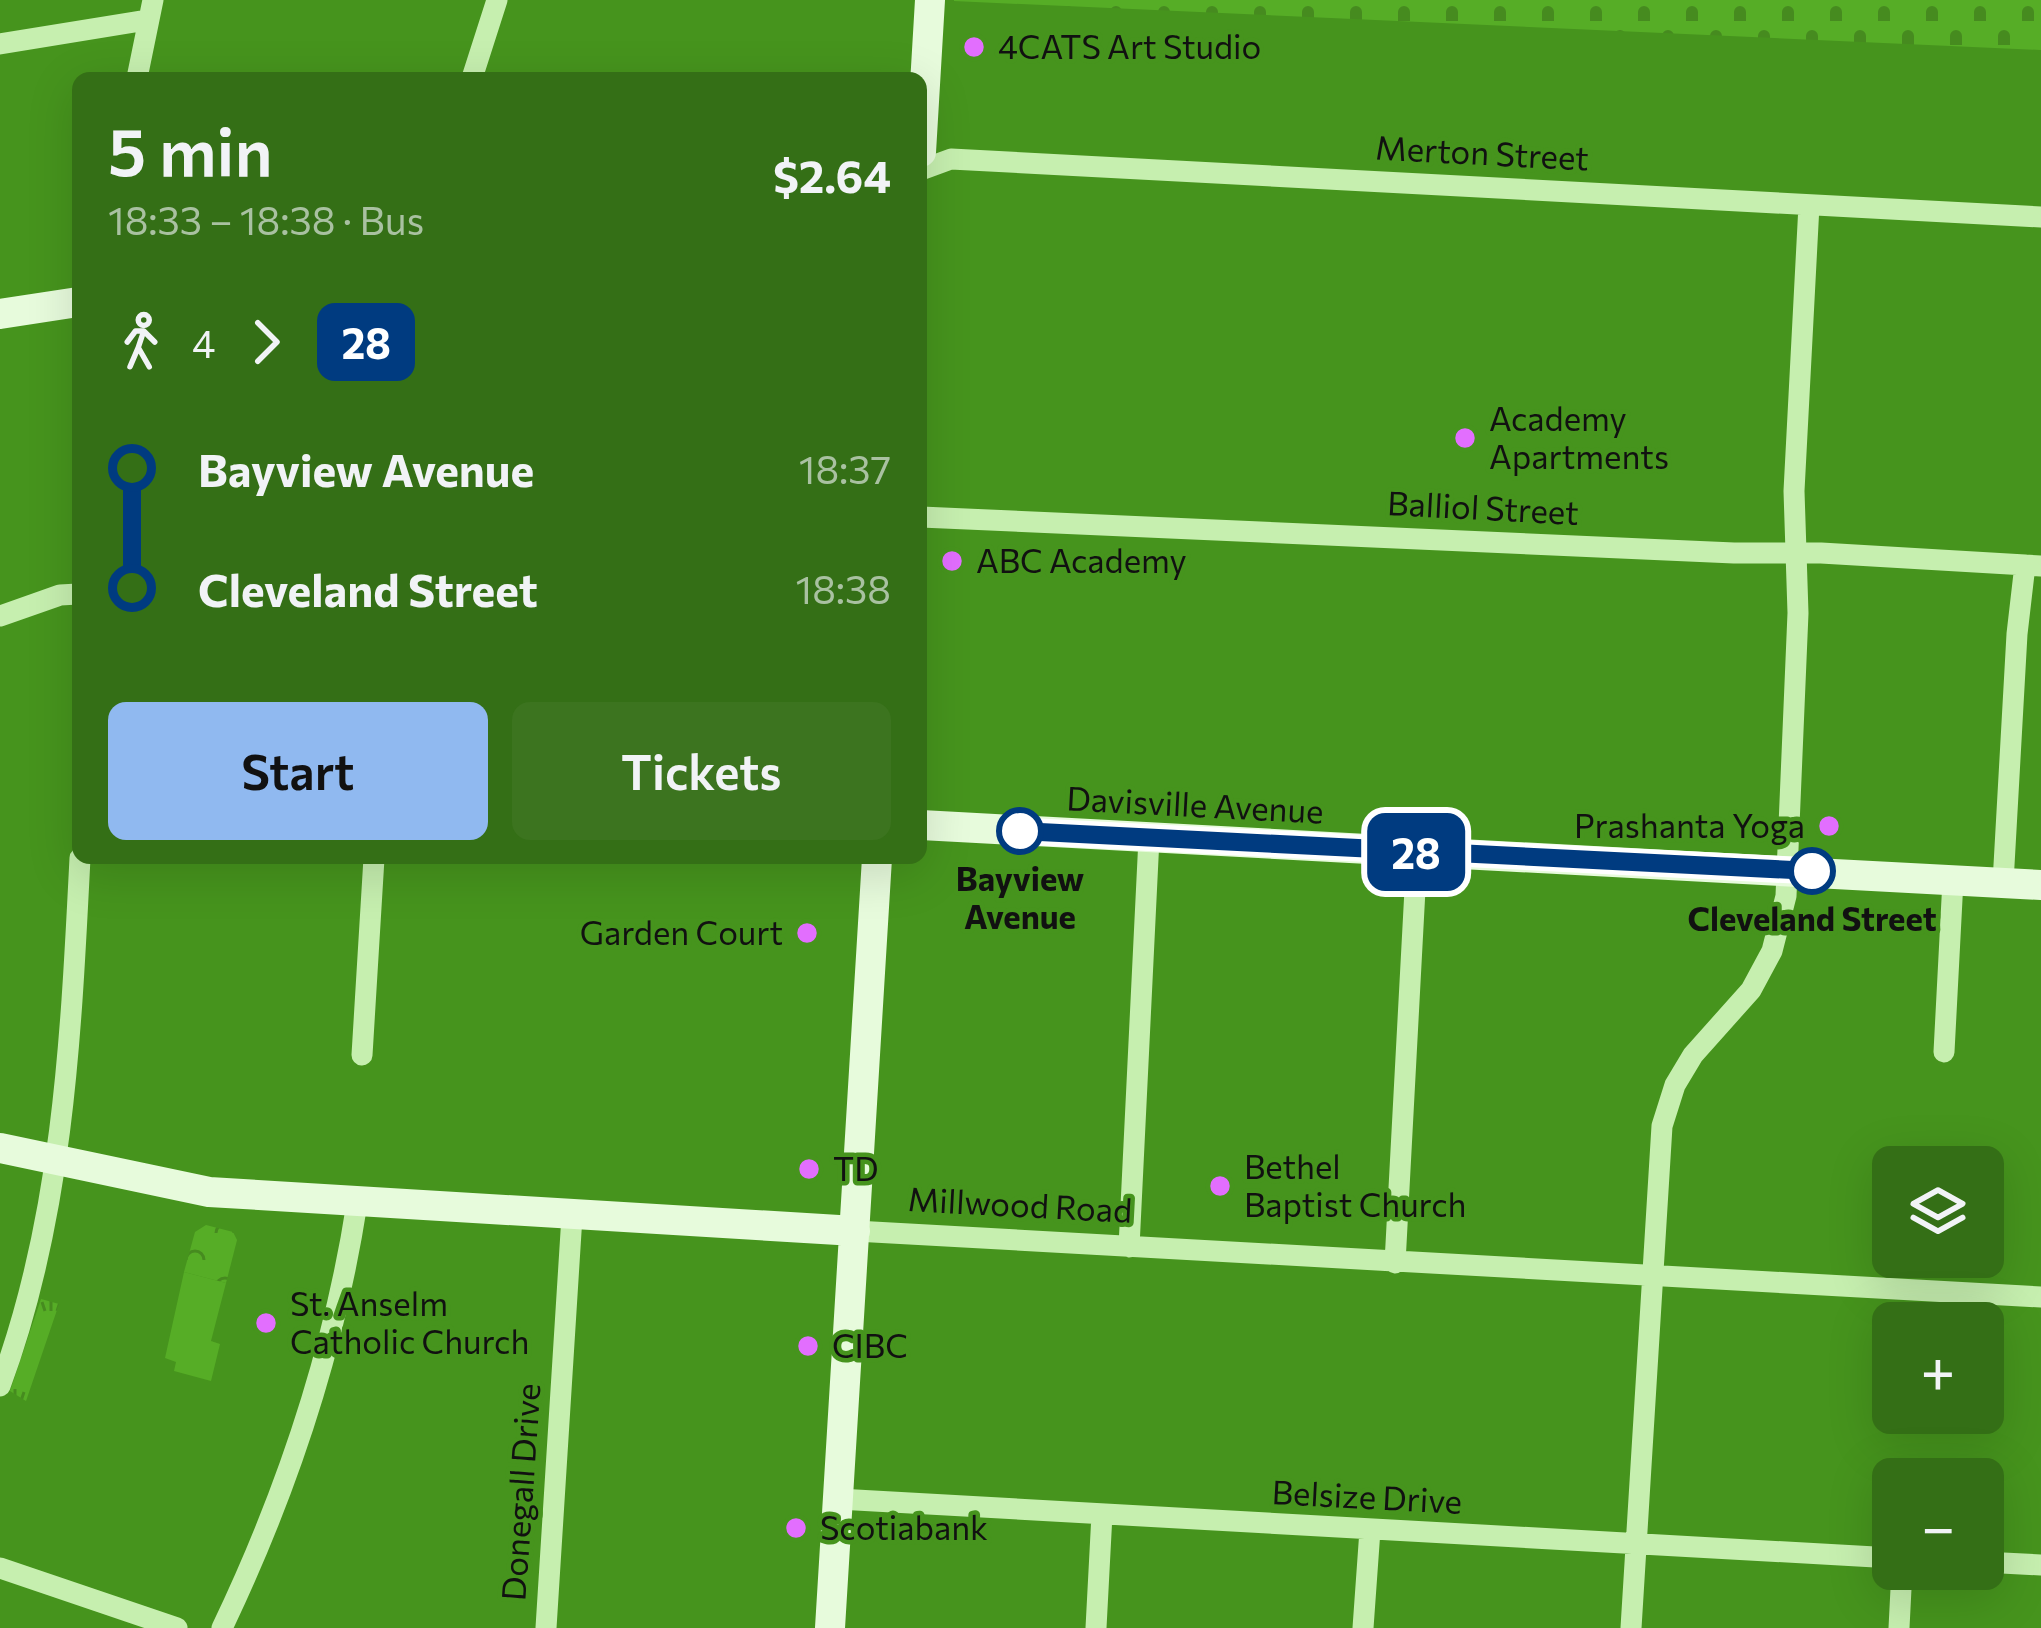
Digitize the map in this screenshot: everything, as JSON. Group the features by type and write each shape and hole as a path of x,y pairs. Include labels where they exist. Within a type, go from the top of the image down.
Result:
{"street":[{"path":"474,72 497,0"},
{"path":"926,72 930,0"},
{"path":"0,44 150,10 138,72"},
{"name":"Merton Street","path":"927,168 951,159 2041,217"},
{"path":"1631,1628 1658,1155 1668,1103 1693,1055 1751,990 1772,952 1789,869 1798,613 1794,491 1809,205"},
{"path":"0,314 72,303"},
{"name":"Balliol Street","path":"927,517 2033,565"},
{"path":"2003,883 2017,634 2033,565"},
{"path":"0,616 72,594"},
{"name":"Davisville Avenue","path":"927,825 2041,885"},
{"path":"1129,1247 1149,838"},
{"path":"1395,1263 1417,852"},
{"path":"0,1386 27,1304 58,1163 80,864"},
{"path":"362,1055 374,864"},
{"path":"830,1628 877,864"},
{"path":"1944,1052 1953,880"},
{"name":"Millwood Road","path":"0,1148 209,1192 358,1203 2041,1297"},
{"path":"222,1628 290,1471 319,1382 358,1203"},
{"name":"Donegall Drive","path":"546,1628 572,1216"},
{"name":"Belsize Drive","path":"838,1499 1872,1557"},
{"path":"1096,1628 1102,1514"},
{"path":"1364,1628 1370,1530"},
{"path":"2004,1563 2041,1565"},
{"path":"0,1568 177,1628"},
{"path":"1898,1628 1901,1590"}],"green space":[{"path":"954,0 2041,0 2041,50 954,1"},
{"path":"206,1225 233,1232 237,1240 226,1283 184,1272 195,1232"},
{"path":"184,1272 226,1283 211,1341 220,1344 211,1381 174,1371 176,1362 165,1358"},
{"path":"41,1299 59,1304 26,1401 10,1391"}],"bus line":[{"name":"28","path":"1020,831 1812,871"}],"place":[{"name":"4CATS Art Studio","path":"974,47"},
{"name":"Academy Apartments","path":"1465,438"},
{"name":"ABC Academy","path":"952,561"},
{"name":"Prashanta Yoga","path":"1829,826"},
{"name":"Bayview Avenue","path":"1020,831"},
{"name":"Cleveland Street","path":"1812,871"},
{"name":"Garden Court","path":"807,933"},
{"name":"TD","path":"809,1169"},
{"name":"Bethel Baptist Church","path":"1220,1186"},
{"name":"St. Anselm Catholic Church","path":"266,1323"},
{"name":"CIBC","path":"808,1346"},
{"name":"Scotiabank","path":"796,1528"}]}
